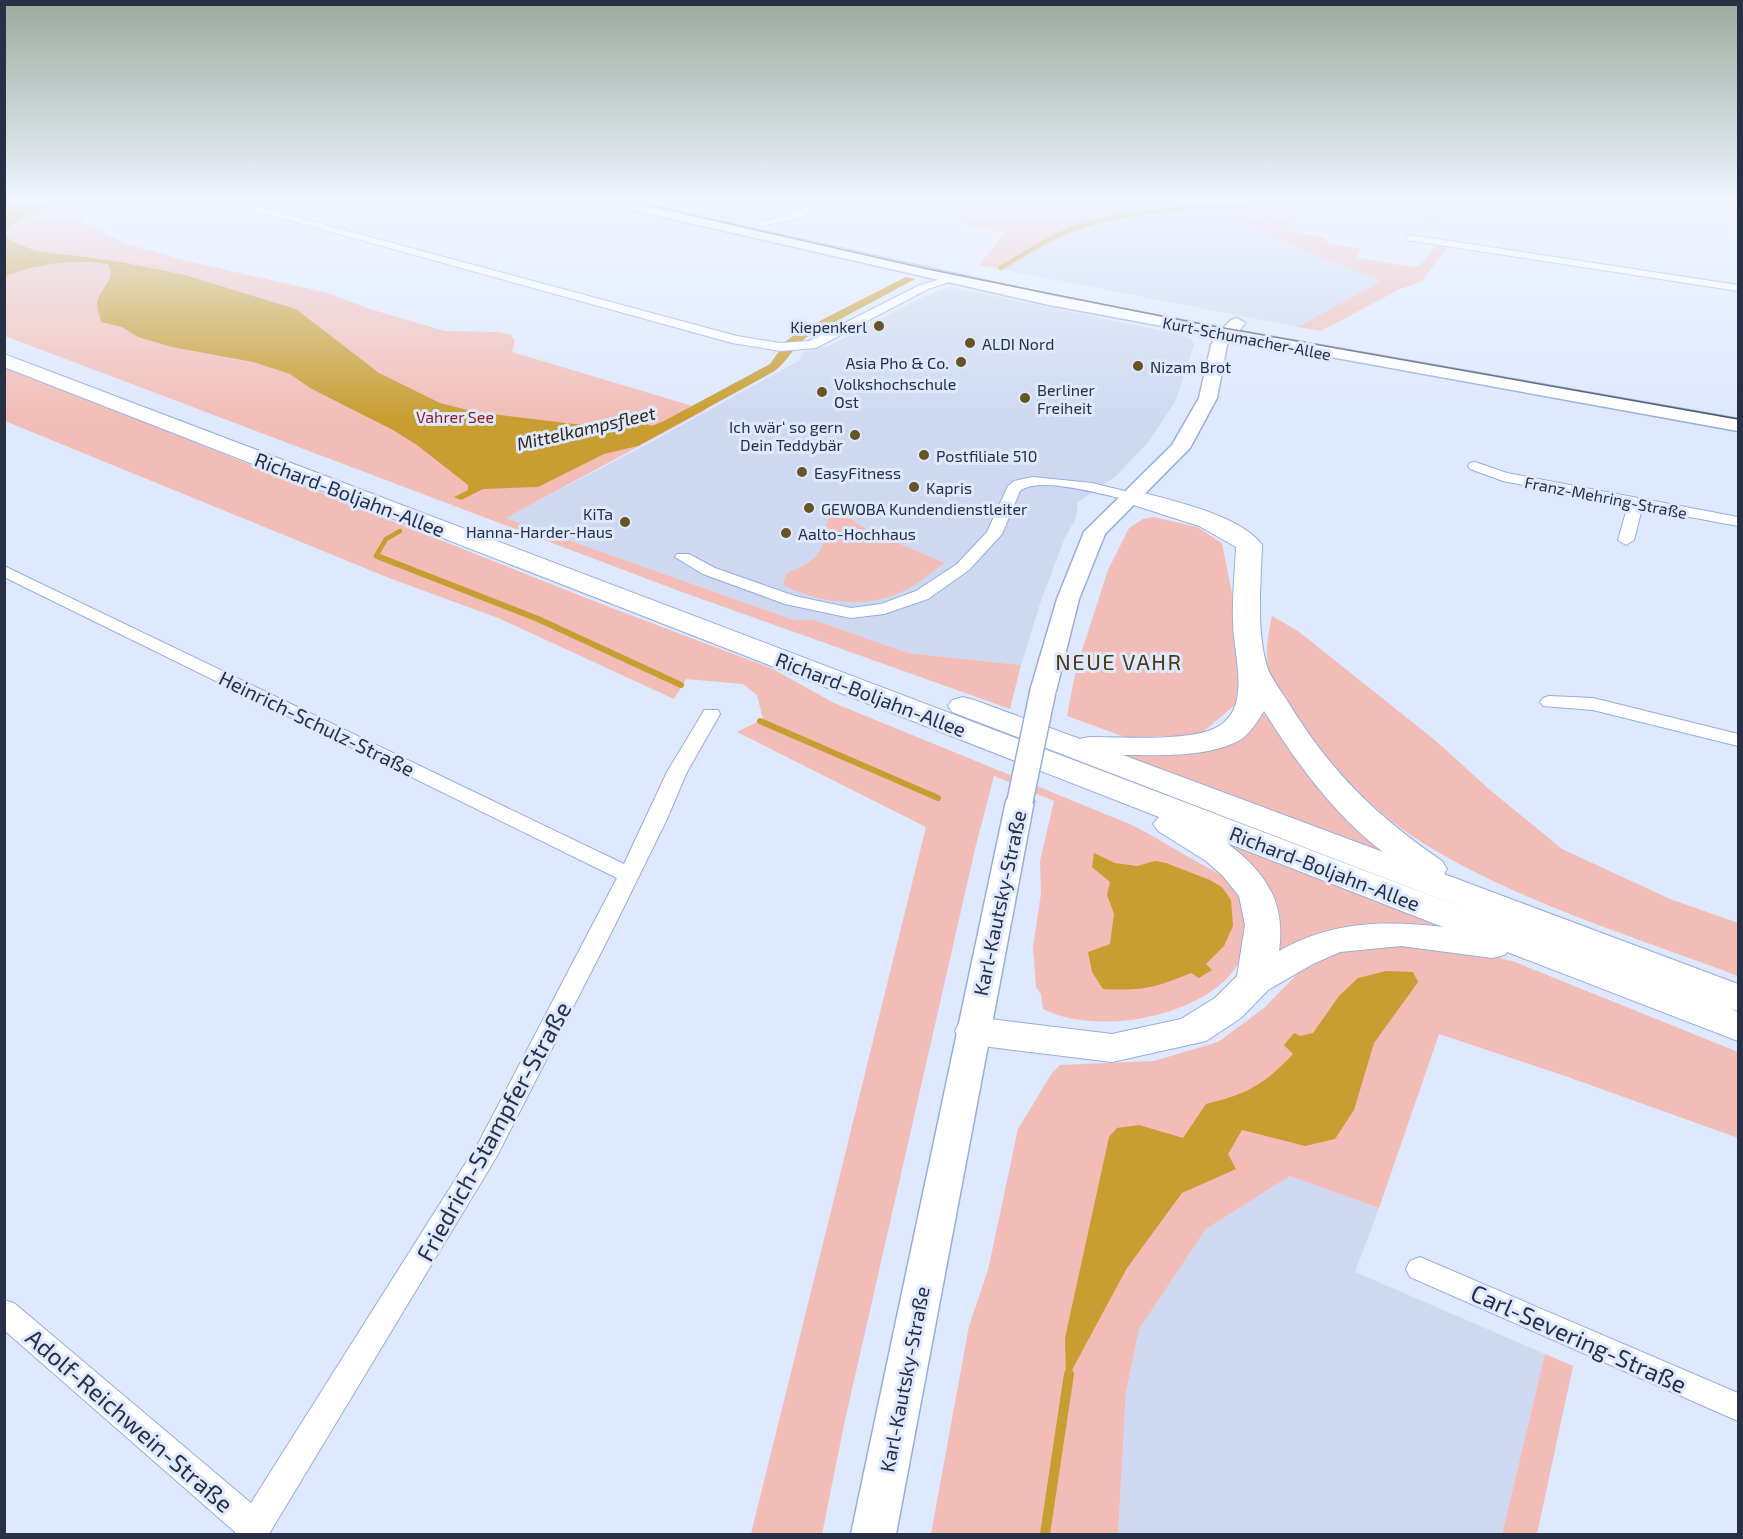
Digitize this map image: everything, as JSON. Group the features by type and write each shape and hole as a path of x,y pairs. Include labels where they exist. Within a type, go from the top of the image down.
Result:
{"main road":[{"name":"Richard-Boljahn-Allee","path":"4,344 1738,998"},
{"name":"Richard-Boljahn-Allee","path":"4,360 1738,1027"},
{"path":"1069,745 1165,745 1204,741 1228,734 1244,718 1252,700 1252,665 1247,631 1249,545 1232,531 1199,516 1132,497"},
{"path":"1252,665 1269,697 1318,768 1349,802 1396,845 1471,896"},
{"path":"1123,790 1179,831 1218,852 1256,894 1265,918 1255,981"},
{"path":"974,1030 1112,1048 1192,1031 1228,1008 1255,981 1300,955 1334,940 1371,935 1401,934 1442,938 1552,955"}],"street":[{"path":"496,275 736,340 780,347 812,345 929,281"},
{"name":"Kurt-Schumacher-Allee","path":"904,275 929,281 952,279 1231,328 1738,410"},
{"name":"Kurt-Schumacher-Allee","path":"991,275 1231,328 1738,425"},
{"path":"1652,275 1738,288"},
{"name":"Karl-Kautsky-Straße","path":"873,1534 1020,801 1043,691 1068,599 1095,532 1174,456 1197,420 1208,398 1219,345 1231,328"},
{"name":"Franz-Mehring-Straße","path":"1475,466 1503,477 1738,522"},
{"path":"683,557 709,571 792,600 851,613 884,609 922,595 963,567 994,534 1013,489 1019,484 1033,481 1055,482 1132,497"},
{"path":"1626,540 1636,503"},
{"name":"Heinrich-Schulz-Straße","path":"4,571 629,875"},
{"path":"1549,702 1593,704 1738,740"},
{"name":"Friedrich-Stampfer-Straße","path":"253,1531 488,1149 629,875 678,772 711,714"},
{"name":"Carl-Severing-Straße","path":"1420,1269 1738,1407"},
{"name":"Adolf-Reichwein-Straße","path":"4,1312 253,1531"}],"shaded area":[{"path":"1030,275 1366,275 1382,281 1298,327"},
{"path":"951,287 1183,335 1192,339 1194,345 1175,402 1149,441 1116,476 1078,502 1076,518 1064,540 1041,601 1021,665 908,653 814,620 794,620 505,518 642,447 800,360 803,352 829,346 925,296"},
{"path":"1290,1176 1379,1208 1355,1272 1545,1354 1502,1534 1118,1534 1126,1393 1139,1329 1206,1229"}],"green space":[{"name":"Vahrer See","path":"5,275 248,275 328,293 370,309 445,331 500,332 511,335 515,341 512,352 706,410 506,518 794,620 814,620 908,653 1021,665 1010,709 682,592 5,336"},
{"path":"1366,275 1426,275 1421,282 1400,289 1321,331 1298,327 1381,281"},
{"path":"5,367 596,602 773,669 834,703 1132,825 1237,882 1248,903 1244,954 1242,961 1219,986 1197,1000 1145,1018 1090,1021 1065,1017 1043,1009 1041,994 1036,987 1033,947 1041,893 1040,861 1054,801 994,776 975,849 845,1420 822,1534 751,1534 926,827 737,732 763,719 757,695 743,684 686,679 674,699 498,618 389,578 5,421"},
{"path":"830,516 849,518 868,530 944,563 907,589 872,601 826,600 783,585 786,574 808,562 821,550"},
{"path":"1154,517 1197,527 1222,543 1233,598 1241,667 1235,705 1198,736 1125,737 1067,716 1076,669 1108,570 1129,528 1143,519"},
{"path":"1272,616 1298,631 1436,741 1490,790 1562,849 1670,899 1738,923 1738,976 1569,914 1527,896 1446,857 1398,826 1368,801 1321,754 1282,703 1270,675 1267,661 1267,644"},
{"path":"1262,712 1314,771 1351,826 1380,848 1378,851 1117,756 1125,753 1171,750"},
{"path":"1216,835 1456,928 1434,929 1271,966"},
{"path":"1369,942 1465,948 1515,962 1738,1052 1738,1138 1439,1034 1379,1208 1290,1176 1206,1229 1139,1329 1126,1393 1118,1534 931,1534 969,1326 988,1270 1018,1129 1052,1073 1060,1065 1154,1061 1218,1042 1264,1008 1305,966 1344,948"},
{"path":"1545,1354 1573,1366 1537,1534 1502,1534"}],"water":[{"name":"Vahrer See","path":"111,275 184,275 296,309 379,373 440,403 475,412 574,424 608,425 640,422 652,426 770,364 786,341 798,332 906,277 915,279 807,337 773,372 638,446 604,454 538,487 483,489 461,500 454,497 468,490 468,485 417,445 393,430 310,388 290,374 253,362 172,347 138,337 122,327 101,322 97,303"},
{"path":"1094,853 1115,863 1137,866 1155,861 1166,863 1222,887 1231,900 1233,926 1224,946 1206,964 1212,970 1199,978 1191,973 1148,987 1103,989 1092,972 1088,952 1110,944 1114,914 1107,895 1110,882 1092,867"},
{"path":"1386,971 1413,972 1418,982 1374,1043 1354,1110 1335,1139 1305,1146 1242,1130 1228,1154 1236,1169 1182,1193 1127,1268 1066,1381 1065,1338 1109,1137 1117,1128 1139,1125 1183,1138 1206,1104 1254,1087 1283,1065 1293,1054 1284,1045 1294,1033 1300,1036 1313,1033 1339,996 1358,978"}],"waterway":[{"name":"Mittelkampsfleet","path":"381,558 376,556 386,539 400,531"},
{"name":"Mittelkampsfleet","path":"377,556 538,619 681,685"},
{"name":"Mittelkampsfleet","path":"760,721 938,798"},
{"name":"Mittelkampsfleet","path":"1045,1534 1069,1374"}],"tram line":[{"path":"957,275 1201,324 1738,419"}],"place":[{"name":"Kiepenkerl","path":"879,326"},
{"name":"ALDI Nord","path":"970,343"},
{"name":"Asia Pho & Co.","path":"961,362"},
{"name":"Nizam Brot","path":"1138,366"},
{"name":"Volkshochschule Ost","path":"822,392"},
{"name":"Berliner Freiheit","path":"1025,398"},
{"name":"Ich wär‘ so gern Dein Teddybär","path":"855,435"},
{"name":"Postfiliale 510","path":"924,455"},
{"name":"EasyFitness","path":"802,472"},
{"name":"Kapris","path":"914,487"},
{"name":"GEWOBA Kundendienstleiter","path":"809,508"},
{"name":"KiTa Hanna-Harder-Haus","path":"625,522"},
{"name":"Aalto-Hochhaus","path":"786,533"}],"district":[{"name":"NEUE VAHR","path":"1119,661"}]}
